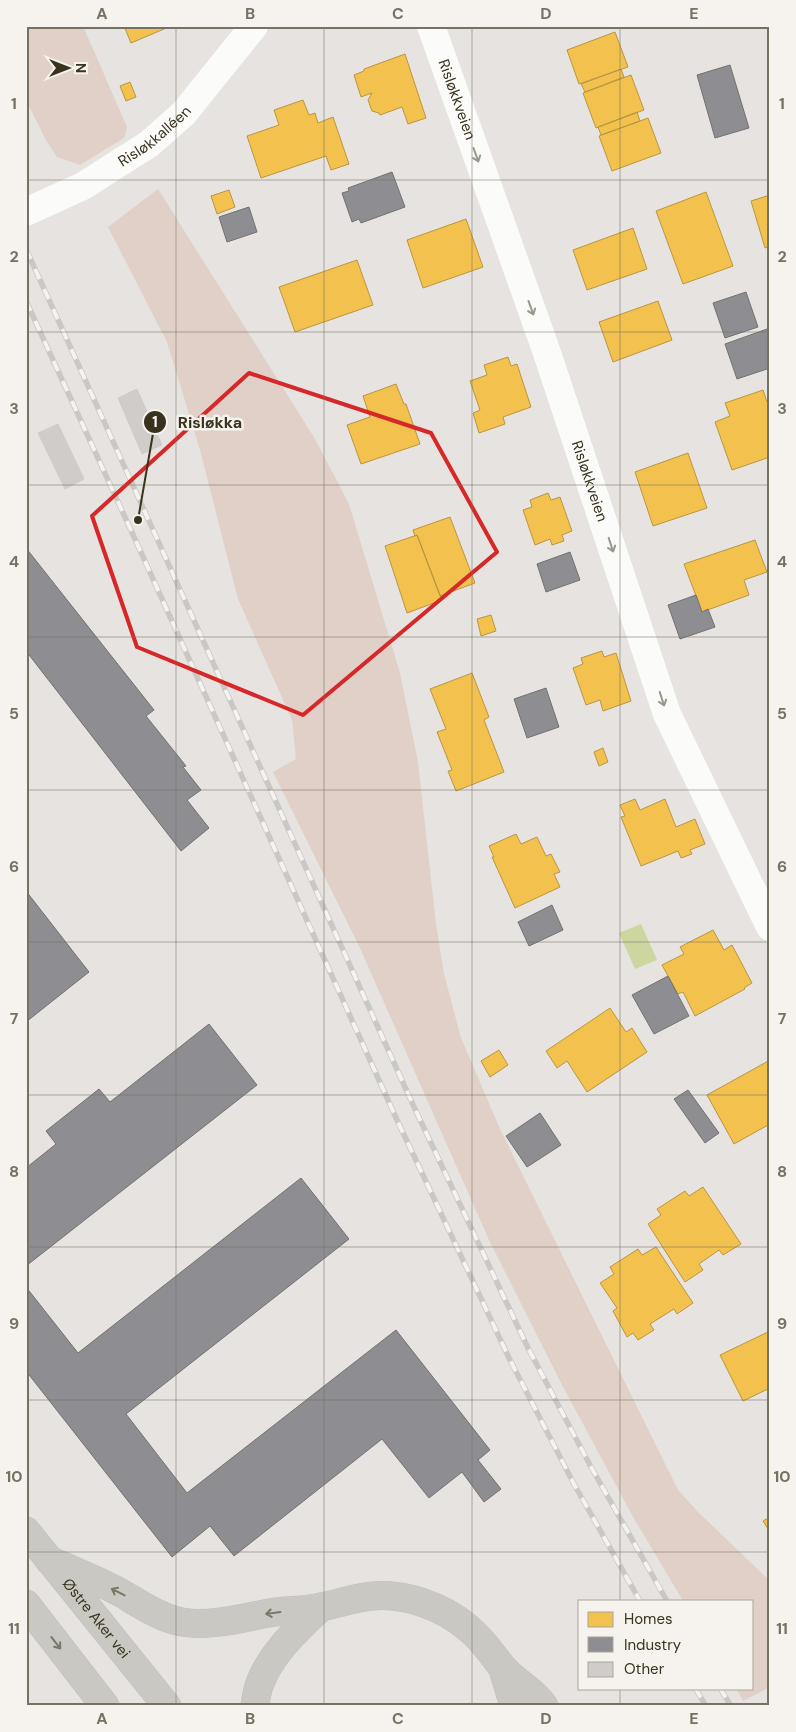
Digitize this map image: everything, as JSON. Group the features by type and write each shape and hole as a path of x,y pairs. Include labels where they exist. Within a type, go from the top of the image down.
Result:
{"highway":[{"name":"Østre Aker vei","path":"26,1531 167,1706"},
{"path":"49,1560 120,1592 158,1613 183,1622 223,1622 270,1613 321,1607 347,1600 374,1596 419,1601 467,1626 485,1644 503,1669 538,1697 544,1706"},
{"path":"26,1604 105,1706"},
{"path":"254,1706 259,1684 271,1662 284,1643 321,1607"},
{"path":"503,1669 514,1706"}],"street":[{"name":"Risløkkalléen","path":"26,212 83,186 148,144 184,113 254,26"},
{"name":"Risløkkveien","path":"432,26 546,350 667,714 770,927"}],"highlighted area":[{"path":"249,373 431,433 497,552 303,715 137,647 92,516"}],"shaded area":[{"path":"26,26 83,26 127,127 124,138 80,165 57,157 46,140 26,100"},
{"path":"158,189 315,439 349,504 400,673 418,762 436,924 444,974 461,1038 500,1129 678,1490 698,1512 770,1581 770,1687 743,1701 737,1690 754,1690 754,1600 682,1600 632,1515 561,1383 489,1240 360,948 273,772 296,759 292,720 238,599 200,450 167,342 108,227"},
{"path":"641,924 657,960 635,969 619,933"}],"building: Homes":[{"path":"124,26 171,26 131,43"},
{"path":"615,32 628,67 579,84 567,50"},
{"path":"405,54 426,118 408,124 402,107 380,115 372,111 368,100 372,93 361,97 354,75 364,71 364,69"},
{"path":"621,69 624,77 585,92 581,84"},
{"path":"631,75 644,110 596,128 583,93"},
{"path":"130,82 136,97 126,101 120,86"},
{"path":"303,100 309,115 315,113 318,123 333,117 349,164 331,170 326,156 261,178 247,136 279,125 274,110"},
{"path":"637,112 640,121 601,135 598,127"},
{"path":"648,118 661,153 612,171 599,136"},
{"path":"229,190 235,207 217,214 211,196"},
{"path":"706,192 733,266 683,284 656,211"},
{"path":"770,195 770,246 765,248 751,201"},
{"path":"466,219 483,267 423,288 407,240"},
{"path":"633,228 647,269 587,290 573,250"},
{"path":"357,260 373,305 295,332 279,287"},
{"path":"658,301 672,340 613,362 599,322"},
{"path":"508,357 511,366 517,364 531,407 503,417 505,424 479,433 473,413 480,410 470,381 487,375 484,365"},
{"path":"396,384 404,404 406,404 420,444 361,464 347,425 370,417 363,396"},
{"path":"763,390 767,402 770,401 770,457 732,470 715,422 730,416 725,403"},
{"path":"688,453 707,508 653,526 635,472"},
{"path":"548,493 551,500 560,497 572,531 562,535 564,541 552,545 550,539 535,545 523,510 532,507 530,500"},
{"path":"450,517 475,583 440,596 417,535 415,536 413,530"},
{"path":"417,535 442,600 407,613 385,546"},
{"path":"755,540 767,572 744,580 749,595 702,612 684,564"},
{"path":"491,615 496,631 481,636 477,619"},
{"path":"602,651 604,657 616,653 631,701 603,711 600,700 586,705 573,668 583,664 581,658"},
{"path":"472,673 489,717 484,720 504,772 456,791 448,771 452,770 437,732 446,729 430,689"},
{"path":"603,748 608,762 599,766 594,752"},
{"path":"635,799 640,810 665,799 676,827 695,819 705,844 690,850 692,854 681,858 678,851 641,866 621,817 625,816 620,805"},
{"path":"516,834 521,844 537,837 546,856 551,854 560,872 554,874 560,887 515,908 489,846"},
{"path":"713,930 724,950 732,945 752,983 745,989 695,1016 683,992 678,994 662,965 684,954 680,947"},
{"path":"610,1008 626,1032 632,1028 647,1052 587,1092 567,1061 557,1068 546,1051"},
{"path":"499,1050 508,1065 490,1077 481,1061"},
{"path":"770,1060 770,1124 734,1144 707,1095"},
{"path":"703,1187 741,1244 723,1255 719,1250 699,1264 703,1270 685,1282 648,1224 661,1215 657,1209 685,1191 689,1196"},
{"path":"656,1247 693,1303 677,1314 674,1309 650,1324 654,1330 638,1340 633,1333 627,1337 613,1311 617,1308 600,1283 614,1274 610,1267 638,1249 642,1255"},
{"path":"770,1331 770,1388 743,1401 720,1355"},
{"path":"770,1517 770,1532 763,1521"}],"building: Industry":[{"path":"730,65 749,128 715,138 697,75"},
{"path":"392,172 405,207 361,223 359,219 352,222 342,193 349,191 348,188"},
{"path":"249,207 257,232 227,242 219,217"},
{"path":"746,292 758,327 725,338 713,303"},
{"path":"767,329 770,338 770,368 737,379 725,344"},
{"path":"26,548 154,710 146,716 186,766 183,767 201,790 187,800 209,828 181,851 26,651"},
{"path":"570,552 580,580 546,592 537,564"},
{"path":"696,595 702,612 708,609 715,627 680,639 668,605"},
{"path":"546,688 559,727 527,738 514,699"},
{"path":"26,891 89,972 26,1022"},
{"path":"552,905 563,930 529,946 518,922"},
{"path":"668,976 689,1016 654,1034 632,995"},
{"path":"209,1024 257,1085 26,1266 26,1168 56,1144 46,1131 99,1089 110,1102"},
{"path":"688,1090 719,1133 705,1143 674,1099"},
{"path":"540,1113 561,1145 527,1167 506,1136"},
{"path":"301,1178 349,1239 126,1414 187,1493 396,1330 490,1450 478,1460 501,1489 484,1502 462,1472 429,1498 382,1439 234,1556 210,1526 172,1557 26,1371 26,1287 78,1353"}],"building: Other":[{"path":"137,389 162,445 142,454 118,398"},
{"path":"58,424 84,479 65,489 38,433"}],"railway":[{"path":"26,249 414,1107 528,1348 591,1467 666,1600"},
{"path":"26,301 397,1120 510,1360 574,1484 639,1600"},
{"path":"696,1690 706,1706"},
{"path":"721,1690 731,1706"}],"place":[{"name":"Risløkka","path":"138,520"}]}
